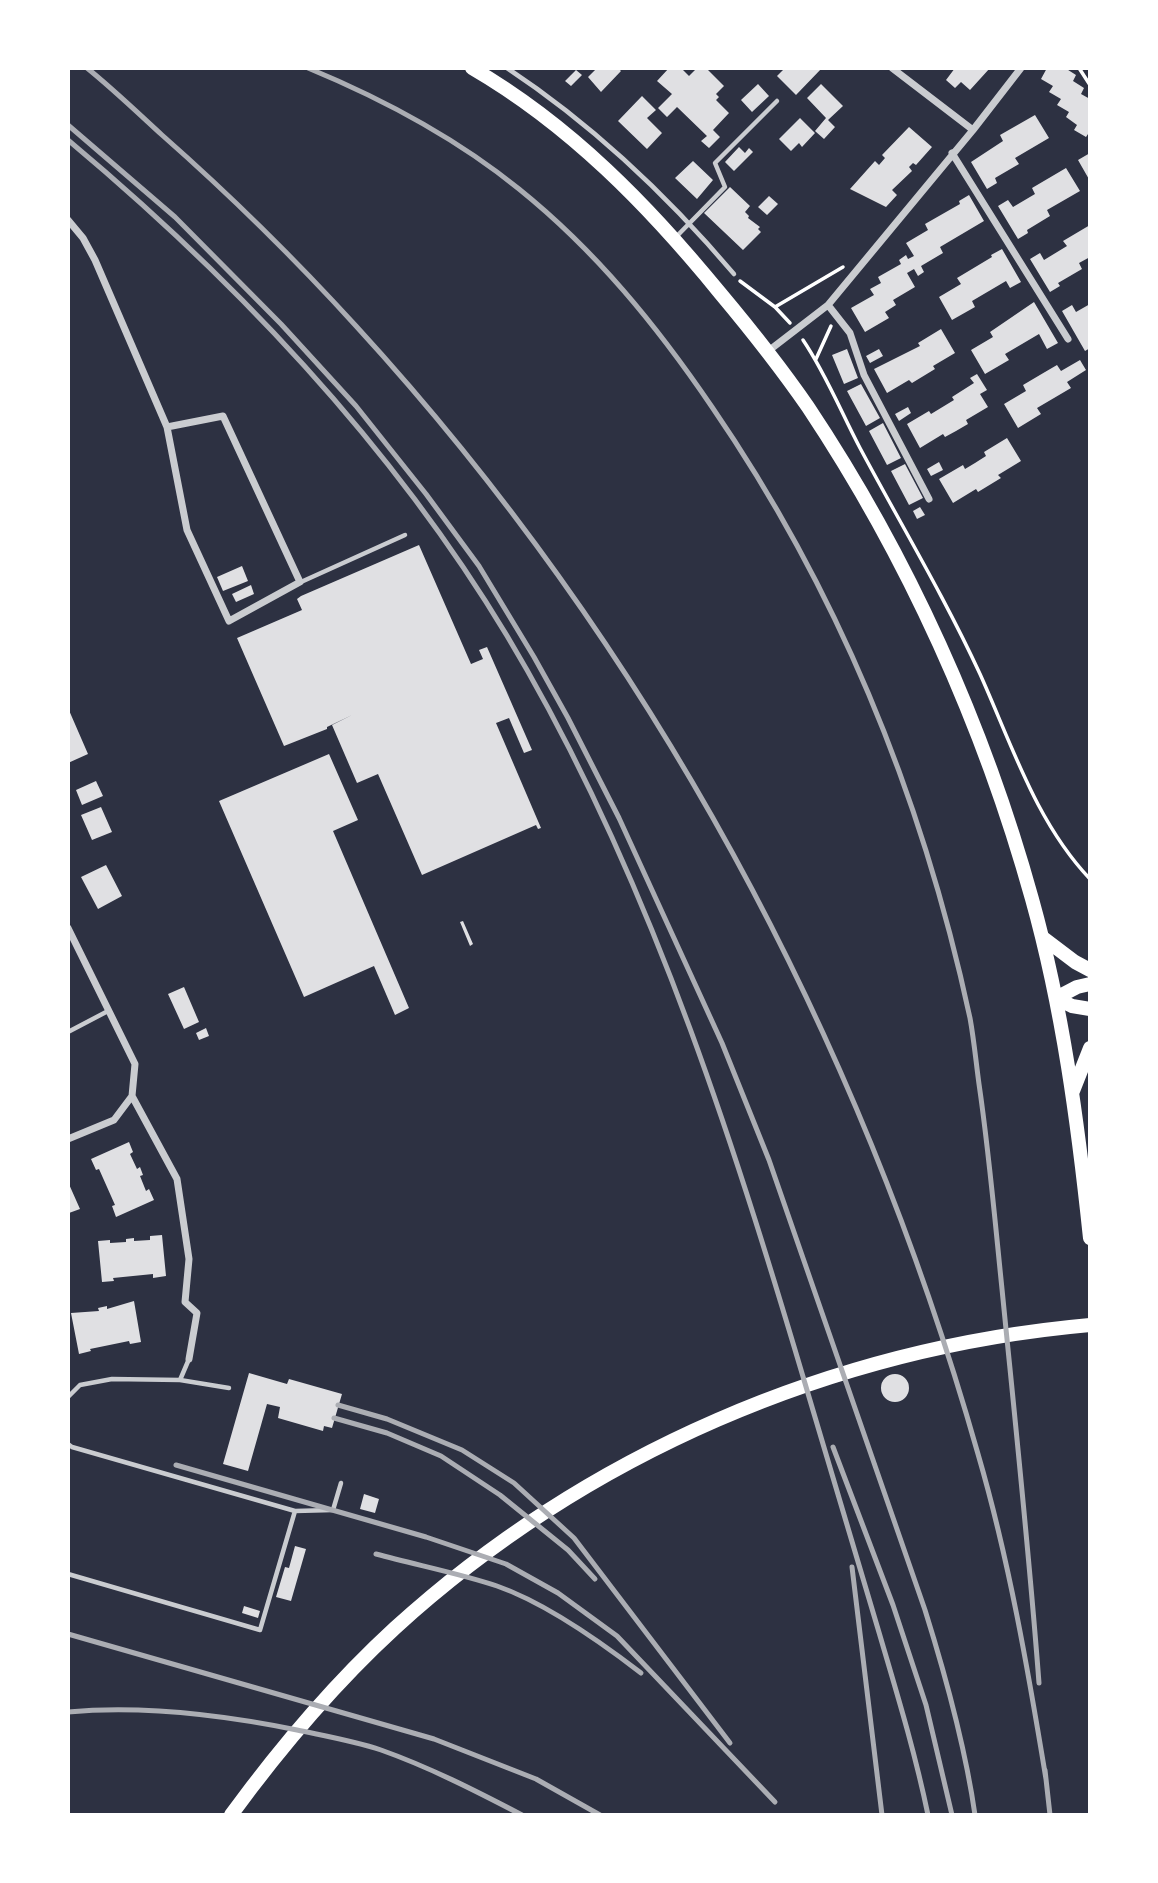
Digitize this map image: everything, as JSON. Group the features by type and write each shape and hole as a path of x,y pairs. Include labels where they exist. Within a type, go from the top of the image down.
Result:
{"main road":[{"path":"472,68 565,132 675,238 767,352 820,426 905,573 950,667 995,781 1017,846 1056,998 1073,1092 1090,1238"},
{"path":"1042,937 1090,970"},
{"path":"1056,998 1077,987 1090,984"},
{"path":"1056,998 1072,1006 1090,1009"},
{"path":"1073,1092 1090,1048"},
{"path":"231,1815 301,1727 394,1629 517,1531 606,1475 722,1417 778,1394 845,1372 957,1344 1024,1332 1090,1325"}],"street":[{"path":"892,68 973,130"},
{"path":"767,352 828,304 1021,68"},
{"path":"952,153 1068,339"},
{"path":"68,220 83,238 95,260 167,427 187,530 229,621 300,582 223,416 167,427"},
{"path":"828,304 850,333 864,375 929,499"},
{"path":"68,928 135,1064 132,1096 114,1120 68,1139"},
{"path":"132,1096 177,1179 189,1259 185,1302 197,1313 189,1359"}],"lane":[{"path":"507,68 538,88 635,167 690,222 734,274"},
{"path":"675,238 725,187 715,163 777,101"},
{"path":"300,582 405,535"},
{"path":"68,1032 109,1010"},
{"path":"180,1380 189,1359"},
{"path":"68,1397 80,1385 112,1379 180,1380 229,1388"},
{"path":"68,1444 295,1511 333,1510 341,1483"},
{"path":"68,1574 260,1630 295,1511"}],"path":[{"path":"1079,68 1090,85"},
{"path":"775,307 874,249"},
{"path":"816,359 836,315"}],"building":[{"path":"597,68 618,68 621,71 601,92 588,77"},
{"path":"669,68 681,68 689,76 697,68 706,68 724,86 716,94 719,97 716,100 729,113 713,130 720,137 709,148 701,141 707,136 677,107 667,117 658,108 672,94 657,81"},
{"path":"785,68 822,68 796,95 777,76"},
{"path":"955,68 990,68 970,90 961,82 955,88 946,80"},
{"path":"1047,68 1065,68 1076,75 1073,81 1084,88 1081,94 1090,99 1090,131 1086,137 1074,130 1077,125 1066,117 1069,112 1057,105 1061,99 1049,92 1053,86 1041,79"},
{"path":"576,70 582,75 571,86 565,81"},
{"path":"758,84 769,96 752,112 741,100"},
{"path":"821,84 843,106 828,120 835,127 824,139 815,131 826,118 807,98"},
{"path":"642,96 656,110 647,118 662,133 647,149 618,121"},
{"path":"1035,115 1049,138 1015,158 1019,164 995,178 997,183 987,189 971,162 1003,141 1000,135"},
{"path":"800,118 815,133 802,147 799,143 791,151 779,139"},
{"path":"909,127 932,147 916,165 913,163 909,167 912,171 892,190 897,195 886,207 850,189 875,161 879,165 885,158 882,155"},
{"path":"739,147 745,153 749,148 753,152 734,171 725,162"},
{"path":"1090,153 1090,181 1078,160"},
{"path":"693,161 713,180 697,199 675,178"},
{"path":"1066,168 1080,191 1047,210 1050,216 1018,239 998,206 1008,200 1013,207 1035,194 1032,188"},
{"path":"730,187 750,206 745,212 748,218 760,227 758,229 761,232 743,250 704,213"},
{"path":"969,195 984,221 940,247 943,253 921,266 924,272 918,276 914,269 907,273 915,287 893,300 896,305 885,312 889,318 865,332 851,308 874,295 870,289 881,283 878,277 901,264 899,260 906,255 908,259 914,256 906,243 928,230 925,224 960,204 959,201"},
{"path":"769,196 778,204 767,215 758,207"},
{"path":"1090,225 1090,257 1079,263 1082,269 1058,283 1060,286 1050,292 1030,259 1040,253 1044,260 1067,246 1063,241"},
{"path":"1002,249 1021,282 1010,288 1006,281 972,301 975,307 952,320 939,297 961,284 957,278"},
{"path":"1034,302 1058,343 1047,349 1039,334 1005,354 1009,360 985,374 971,350 993,337 990,332"},
{"path":"1090,304 1090,348 1085,351 1062,311 1072,305 1076,312"},
{"path":"941,329 955,353 912,383 909,380 887,393 874,369 920,346 918,343"},
{"path":"847,349 858,378 844,384 832,355"},
{"path":"879,349 883,356 870,363 866,356"},
{"path":"1080,360 1086,370 1067,382 1071,388 1037,408 1041,414 1018,428 1004,404 1026,391 1023,385 1057,365 1061,371"},
{"path":"977,374 987,390 980,394 988,407 966,420 968,424 945,437 943,434 920,448 907,424 954,400 952,397 974,383 970,378"},
{"path":"861,384 880,418 866,426 847,391"},
{"path":"908,407 911,413 899,421 895,414"},
{"path":"883,423 901,458 887,465 869,431"},
{"path":"1007,438 1021,461 998,475 1001,478 953,503 939,479 963,465 965,469 975,463 986,456 984,452"},
{"path":"939,462 943,470 931,476 927,469"},
{"path":"905,464 923,498 909,505 891,471"},
{"path":"920,507 925,515 917,519 913,511"},
{"path":"419,545 471,664 483,659 479,650 487,647 532,750 524,753 509,718 496,723 541,828 538,829 536,825 422,875 378,774 357,783 332,725 352,715 327,727 327,729 284,746 237,638 302,610 297,599 301,596"},
{"path":"242,566 248,581 223,591 217,577"},
{"path":"251,585 254,594 236,602 232,594"},
{"path":"68,708 88,754 68,763"},
{"path":"329,754 358,820 333,831 409,1008 395,1015 374,966 304,997 219,801"},
{"path":"96,781 103,796 82,805 76,790"},
{"path":"101,807 112,832 92,840 81,815"},
{"path":"106,865 122,896 98,909 81,877"},
{"path":"463,921 473,944 470,946 460,922"},
{"path":"184,987 199,1022 184,1029 168,994"},
{"path":"206,1028 209,1036 199,1040 196,1033"},
{"path":"129,1142 133,1152 130,1154 137,1169 140,1167 143,1175 140,1176 146,1191 149,1189 154,1200 116,1217 112,1206 115,1205 99,1169 96,1170 91,1159"},
{"path":"68,1182 80,1209 69,1213 68,1211"},
{"path":"162,1235 166,1276 153,1278 153,1274 113,1278 114,1281 102,1282 98,1241 126,1242 126,1239 134,1238 134,1241 150,1240 150,1236"},
{"path":"134,1301 141,1342 130,1344 129,1341 79,1354 71,1313 99,1311 98,1308 107,1306 107,1309"},
{"path":"249,1373 287,1384 289,1379 342,1394 332,1428 324,1426 323,1431 278,1418 280,1407 267,1404 248,1471 223,1464"},
{"path":"895,1374 905,1378 909,1388 905,1398 895,1402 885,1398 881,1388 885,1378"},
{"path":"364,1494 379,1499 375,1513 360,1509"},
{"path":"295,1546 306,1549 291,1601 276,1597"},
{"path":"244,1606 260,1611 258,1618 242,1613"}],"railway":[{"path":"87,68 286,252 356,326 462,449 560,579 651,713 733,853 806,998 872,1146 929,1298 978,1454 999,1534 1025,1656 1046,1779"},
{"path":"308,68 391,106 470,153 547,213 599,264 647,319 712,407 758,477 837,624 871,700 928,857 970,1018 992,1186 1039,1683"},
{"path":"68,125 175,217 281,324 356,406 479,566 568,718 619,818 722,1043 769,1160 925,1610 954,1711 975,1815"},
{"path":"68,140 199,258 262,320 378,453 432,523 482,595 574,757 655,937 724,1124 784,1313 885,1652 928,1815"},
{"path":"338,1405 387,1419 462,1450 514,1483 574,1538 730,1743"},
{"path":"334,1418 387,1433 441,1456 500,1495 568,1550 595,1579"},
{"path":"833,1447 893,1605 926,1705 952,1815"},
{"path":"176,1465 426,1537 506,1564 558,1593 617,1636 775,1802"},
{"path":"376,1554 467,1577 515,1593 572,1624 641,1673"},
{"path":"852,1567 882,1815"},
{"path":"68,1634 434,1739 536,1779 600,1815"},
{"path":"68,1712 125,1710 183,1713 241,1720 339,1739 381,1750 417,1764 522,1815"},
{"path":"1045,1770 1050,1815"}]}
